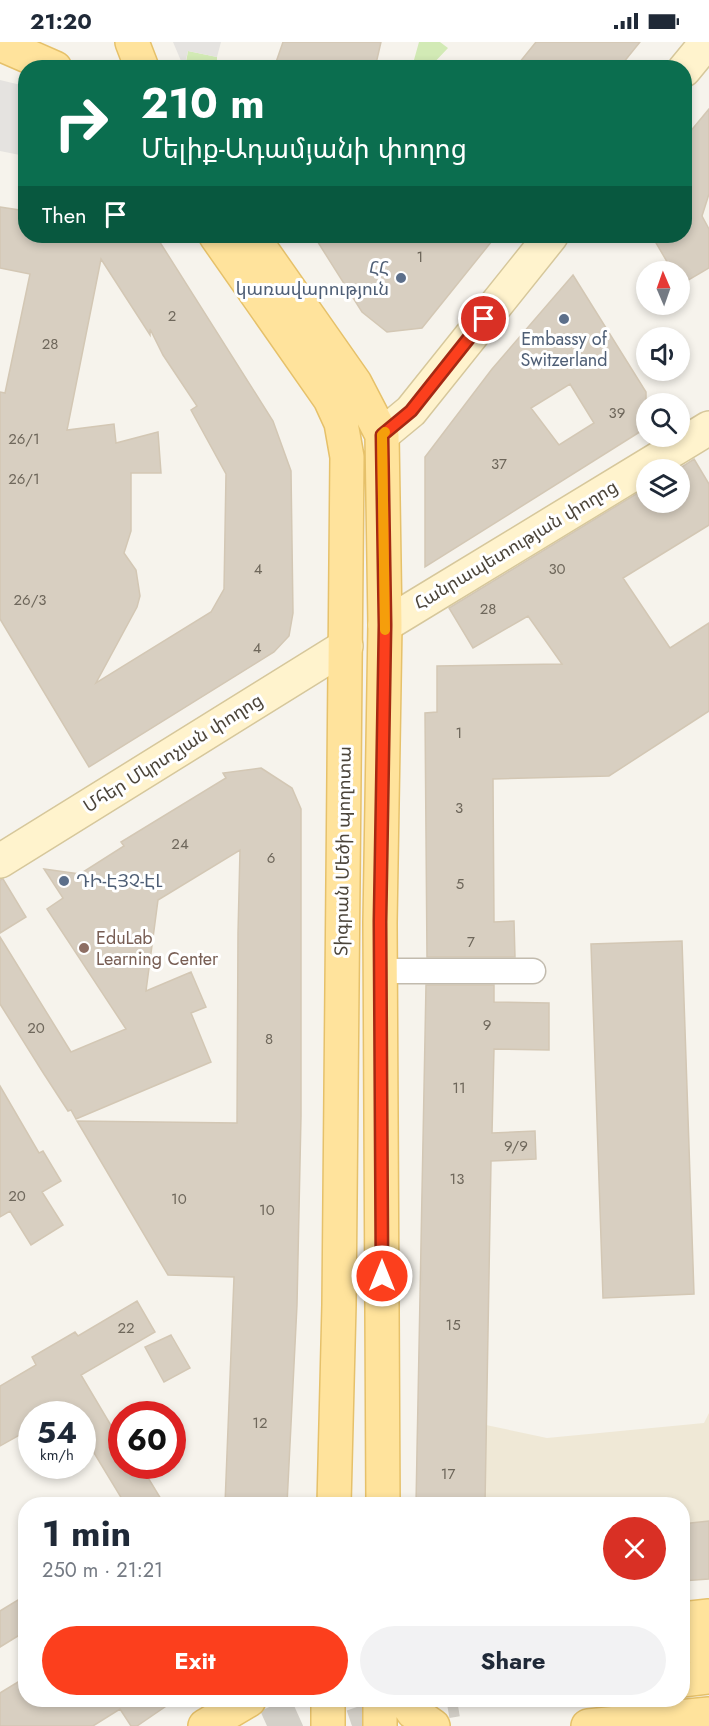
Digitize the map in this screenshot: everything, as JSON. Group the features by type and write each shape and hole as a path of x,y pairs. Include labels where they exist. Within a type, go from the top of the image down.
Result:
{"main road":[{"path":"45,42 66,60"},
{"path":"132,42 139,60"},
{"path":"0,44 37,60"},
{"name":"Տիգրան Մեծի պողոտա","path":"221,243 330,399 341,423 347,457 339,1305 334,1497"},
{"path":"257,243 355,383 382,435 385,625 381,971 382,1497"},
{"path":"347,457 382,435"},
{"path":"690,1618 709,1616"},
{"path":"690,1646 709,1645"},
{"path":"690,1679 709,1677"},
{"path":"205,1726 237,1707"},
{"path":"328,1707 328,1726"},
{"path":"380,1707 380,1726"},
{"path":"410,1707 433,1726"},
{"path":"588,1726 709,1714"}],"street":[{"path":"692,60 707,42"},
{"path":"382,435 411,411 545,243"},
{"name":"Հանրապետության փողոց","path":"385,625 709,428"},
{"name":"Մհեր Մկրտչյան փողոց","path":"0,861 346,646"},
{"path":"381,971 533,971"}],"shaded area":[{"path":"173,42 221,42 217,57 188,51 186,60 181,60"},
{"path":"0,80 18,84 18,155 0,151"},
{"path":"709,1413 709,1578 690,1579 690,1497 416,1497 417,1424 486,1425 547,1438 704,1423"}],"green space":[{"path":"419,42 440,42 448,48 437,60 414,60"},
{"path":"188,51 217,57 217,60 186,60"}],"building":[{"path":"283,42 381,42 377,60 277,60"},
{"path":"536,42 640,42 625,60 521,60"},
{"path":"709,109 709,194 702,216 709,229 709,268 690,279 690,261 667,261 656,243 692,243 692,129"},
{"path":"0,207 18,210 18,243 160,243 273,421 291,471 293,613 289,636 274,652 89,767 0,619 0,392 5,393 30,274 0,268","holes":["101,259 150,335 150,329 163,355 197,406 191,410 226,474 224,589 211,612 96,683 137,607 140,596 136,570 124,553 131,531 131,473 161,473 158,432 116,443 114,424 67,430"]},
{"name":"ՀՀ կառավարություն","path":"318,243 490,243 422,328 387,332 362,312"},
{"path":"573,275 636,376 636,381 639,381 646,392 636,393 636,434 425,567 425,457 492,369","holes":["570,384 594,423 559,445 531,408"]},
{"path":"694,459 709,484 709,525 623,578 670,648 709,623 709,711 609,776 493,779 494,922 514,921 515,957 427,957 425,713 437,712 437,666 562,664 528,616 473,648 449,608 636,494 636,513 690,513 690,462"},
{"path":"261,768 292,788 301,809 301,1116 297,1305 287,1497 225,1497 234,1277 168,1275 77,1121 237,1123 240,850 158,900 146,991 191,972 206,1007 191,1013 211,1062 76,1119 71,1110 68,1111 0,1004 0,937 71,1052 126,1029 47,909 63,898 44,869 80,874 124,846 121,842 226,778 223,773"},
{"path":"3,879 26,917 0,933 0,880"},
{"path":"682,941 694,1294 603,1298 591,944"},
{"path":"426,985 494,985 494,1002 549,1003 549,1050 494,1049 492,1133 535,1131 536,1159 491,1161 485,1497 416,1497"},
{"path":"0,1086 39,1153 43,1151 61,1181 42,1192 63,1225 31,1245 10,1211 0,1217"},
{"path":"137,1301 155,1332 81,1375 108,1420 108,1476 96,1456 96,1401 18,1401 18,1436 0,1446 0,1386 36,1365 32,1357 75,1332 78,1336"},
{"path":"171,1335 190,1368 164,1382 145,1347"},
{"path":"110,1479 149,1479 160,1497 121,1497"},
{"path":"709,1521 709,1579 690,1580 690,1523"},
{"path":"18,1600 18,1636 0,1647 0,1611"},
{"path":"18,1682 18,1707 165,1707 137,1726 131,1726 120,1709 93,1726 0,1726 0,1693"}],"tunnel":[{"path":"267,1726 309,1707"},
{"path":"352,1726 399,1710 416,1707"}],"slow traffic":[{"path":"385,432 382,435 385,630"}],"place":[{"name":"ՀՀ կառավարություն","path":"401,278"},
{"name":"Embassy of Switzerland","path":"564,319"},
{"name":"ԴԻ-ԷՅՉ-ԷԼ","path":"64,881"},
{"name":"EduLab Learning Center","path":"84,948"}],"route":[{"path":"382,1276 380,922 385,625 382,435 411,411 484,319"}]}
